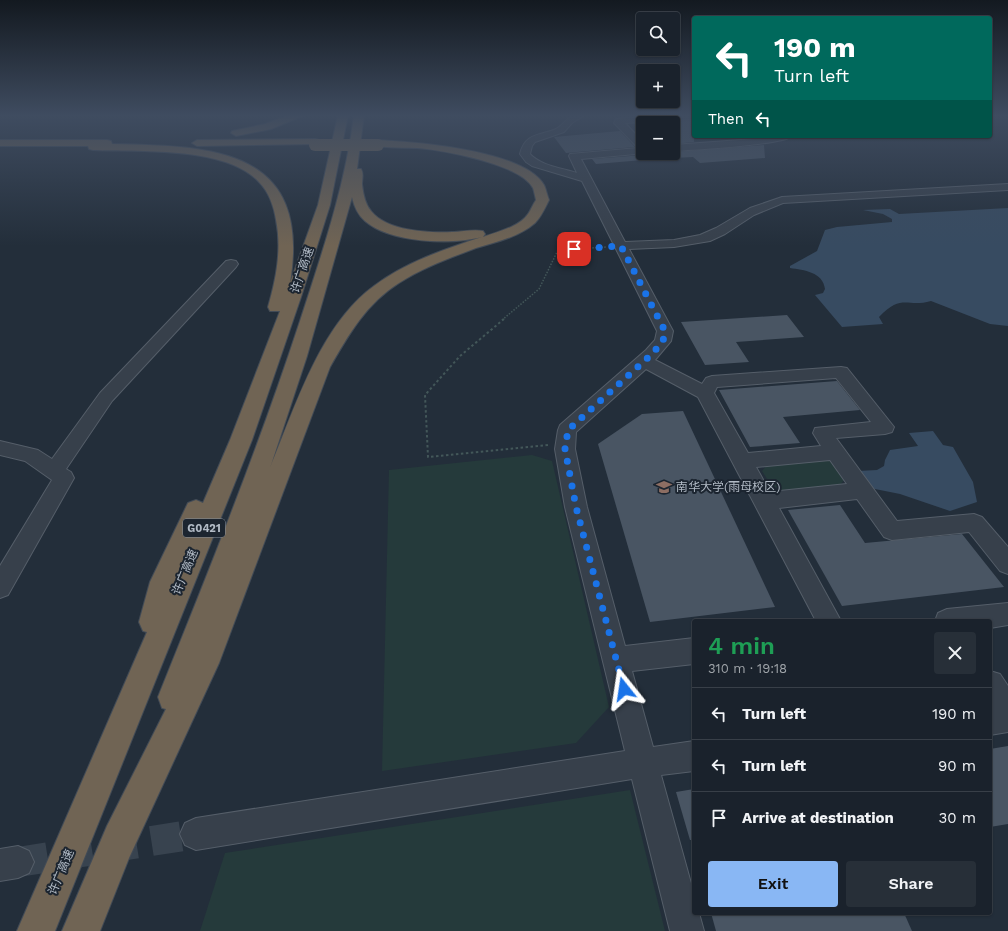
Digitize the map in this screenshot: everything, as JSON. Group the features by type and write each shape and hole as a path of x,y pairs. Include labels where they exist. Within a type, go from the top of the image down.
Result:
{"highway":[{"path":"132,699 163,582 212,475 260,358 282,289 287,250 285,226 274,194 259,174 247,166 229,158"},
{"name":"许广高速","path":"36,931 241,440 293,297 324,206 334,158"},
{"name":"许广高速","path":"81,931 226,561 297,360 332,247 354,158"},
{"path":"359,158 356,175 357,196 362,208 370,219 386,227 424,236 446,238 489,232 522,218 530,210 534,202 534,192 522,177 504,168 474,158"},
{"path":"114,850 204,663 321,367 340,333 356,312 377,291 408,271 438,257 518,228 534,217 543,200 541,191 536,182 526,175 500,163 482,158"}],"street":[{"path":"529,158 536,164 586,179"},
{"path":"575,158 665,331 663,341 644,361 568,430 565,449 576,507 687,931"},
{"path":"621,246 676,243 704,239 722,231 745,215 765,205 782,200 1008,187"},
{"path":"54,471 106,397 231,264"},
{"path":"644,361 705,393 828,619"},
{"path":"705,393 712,382 841,372 885,427 822,433 892,531 974,523 1008,564"},
{"path":"31,456 74,442"},
{"path":"0,448 31,456 64,478 0,587"},
{"path":"741,461 836,452"},
{"path":"763,501 863,490"},
{"path":"964,619 1008,614"},
{"path":"616,660 692,651"},
{"path":"992,687 1008,710"},
{"path":"992,721 1008,718"},
{"path":"196,834 643,762 692,756"}],"path":[{"path":"566,443 428,457 425,395 460,356 539,289 558,250 621,246"}],"green space":[{"path":"532,455 552,461 609,707 576,743 382,771 389,470"},
{"path":"826,460 835,465 842,474 844,480 840,485 786,492 771,485 762,471 769,463"},
{"path":"630,790 665,931 200,931 225,853"}],"water":[{"path":"1008,208 1008,326 990,324 931,301 923,303 899,303 893,305 879,317 883,324 842,327 815,295 823,293 825,289 821,279 812,273 790,268 790,266 817,251 825,230 837,227 892,222 892,219 883,214 863,210 890,209 899,214"},
{"path":"933,431 943,445 953,447 973,482 977,502 950,511 900,494 870,488 858,471 877,470 884,466 890,450 918,446 909,433"}],"building":[{"path":"636,158 636,160 643,160 596,164 592,159"},
{"path":"695,158 759,158 700,163"},
{"path":"787,315 804,337 736,342 749,362 705,365 681,322"},
{"path":"837,381 860,410 783,417 800,443 750,447 719,390"},
{"path":"683,411 775,607 650,622 598,444 642,414"},
{"path":"840,505 865,543 962,534 1004,587 842,606 788,510"},
{"path":"1008,746 1008,824 992,827 992,749"},
{"path":"692,789 692,840 690,840 676,792"},
{"path":"712,915 905,915 912,931 716,931"}],"tunnel":[{"path":"18,862 196,834"}],"place":[{"name":"南华大学(雨母校区)","path":"664,487"}],"route":[{"path":"574,249 621,246 665,331 663,341 652,354 588,410 568,430 565,449 576,507 624,689"}]}
